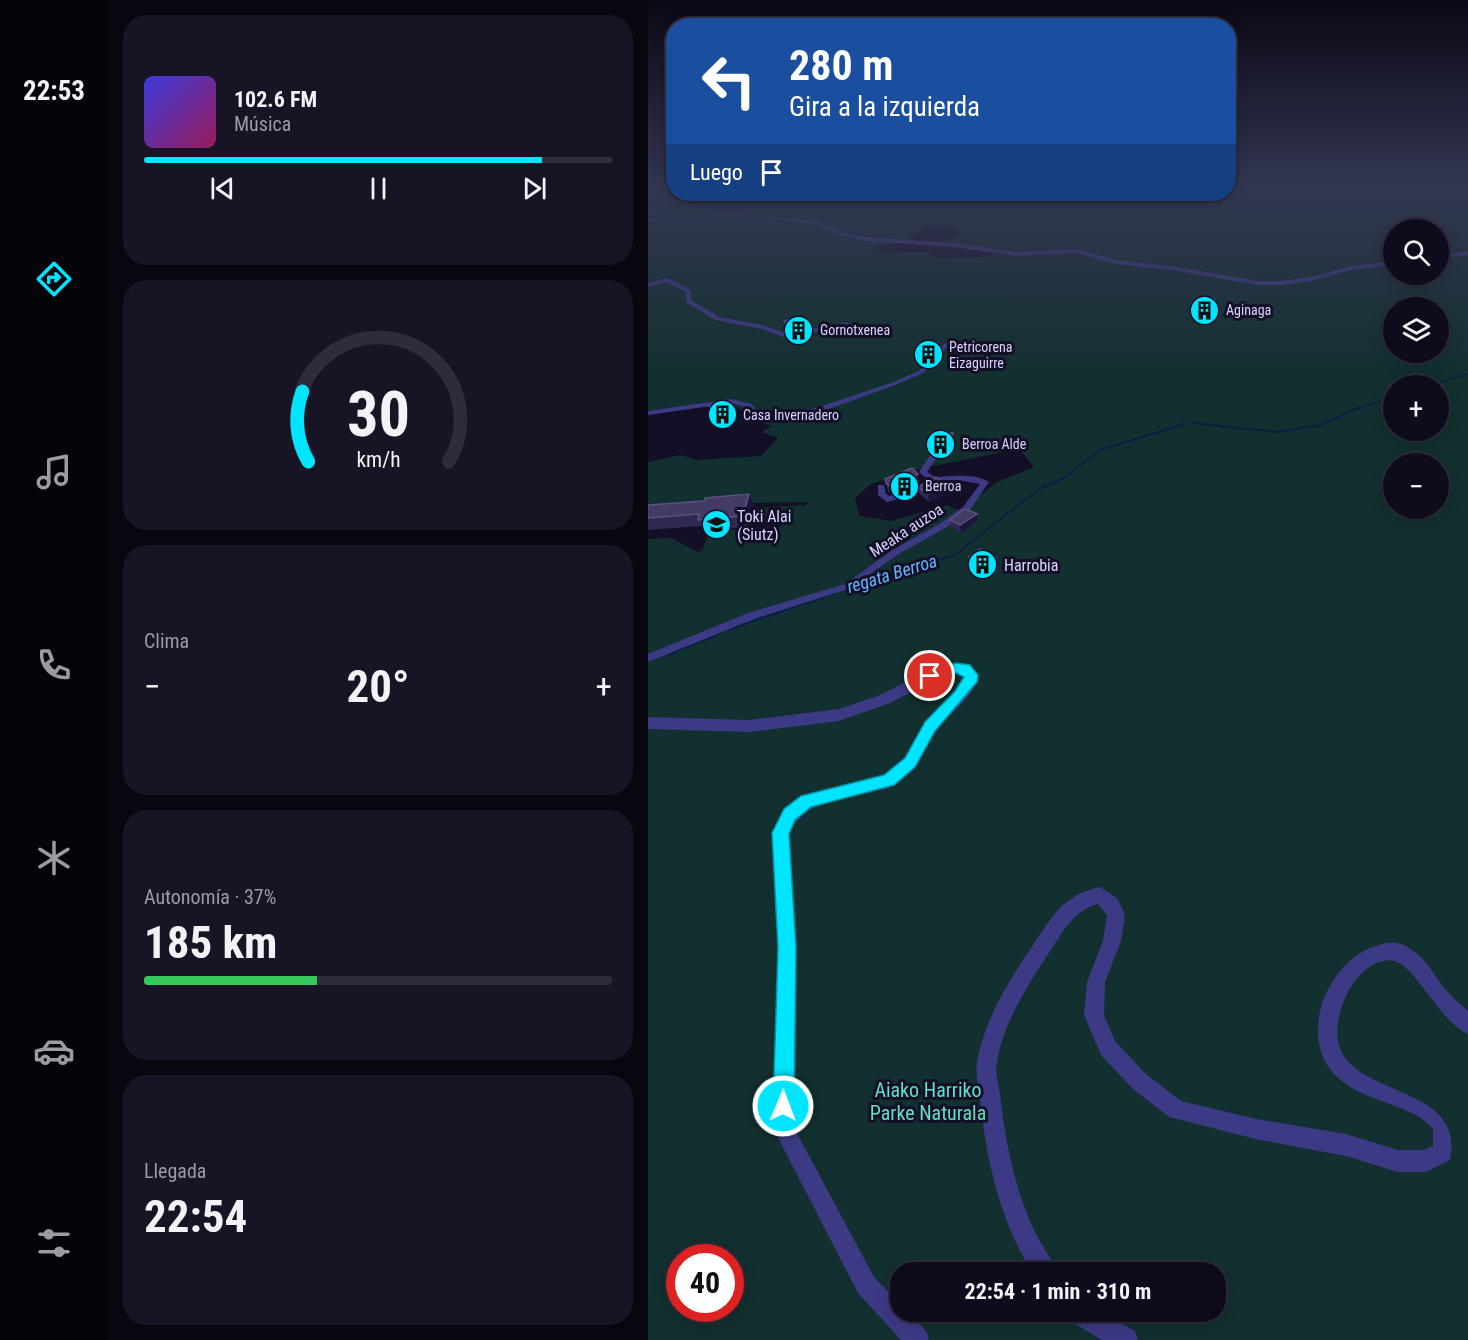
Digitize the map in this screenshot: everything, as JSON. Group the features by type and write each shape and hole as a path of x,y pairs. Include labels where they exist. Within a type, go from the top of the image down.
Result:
{"street":[{"path":"989,251 1016,255 1076,251 1118,262 1178,268 1257,283 1282,283 1311,279 1351,268 1383,264"},
{"path":"1449,256 1468,253"},
{"path":"648,285 667,280 689,291 688,301 717,320 763,327 786,336 848,324"},
{"path":"648,413 731,401 751,405 761,418 817,410 921,372 947,344"},
{"name":"Meaka auzoa","path":"933,480 923,472 936,453"},
{"name":"Meaka auzoa","path":"648,658 751,616 848,586 894,553 942,526 966,509 985,482 958,478 933,480 915,491 887,499 882,495 881,487"},
{"path":"648,723 748,726 838,715 885,699 938,673 956,668 965,669 971,675 970,682 930,727 910,762 903,769 888,781 807,801 790,815 780,833 787,948 783,1128 866,1286 917,1340"},
{"path":"1039,1262 1021,1229 992,1129 987,1065 998,1023 1025,973 1065,912 1084,898 1100,895 1111,904 1116,915 1112,941 1096,982 1094,1015 1108,1048 1139,1082 1176,1110 1256,1129 1346,1145 1398,1161 1433,1159 1442,1152 1445,1135 1439,1120 1421,1108 1362,1084 1339,1065 1327,1042 1329,1016 1337,990 1361,961 1391,950 1402,954 1413,963 1441,998 1468,1024"},
{"path":"1094,1322 1126,1340"}],"green space":[{"name":"Aiako Harriko Parke Naturala","path":"648,251 881,251 927,252 937,258 985,257 994,253 981,251 1383,251 1383,285 1449,285 1449,251 1468,251 1468,1340 648,1340 648,539 672,538 697,552 702,551 709,532 768,527 767,535 783,524 749,525 753,508 802,505 803,507 809,502 755,503 648,514 648,462 681,455 696,460 761,456 778,438 762,432 771,426 743,415 739,408 726,404 648,414","holes":["1019,449 1034,467 997,482 960,511 947,505 892,521 859,516 855,498 871,484 922,468"]}],"building":[{"path":"1200,297 1215,299 1209,308 1193,306"},
{"path":"796,318 801,322 787,325 784,321"},
{"path":"725,402 729,410 713,414 709,406"},
{"path":"936,432 953,433 950,441 933,440"},
{"path":"912,468 918,474 902,483 889,486 886,483 885,479"},
{"path":"936,477 947,485 928,494 918,487"},
{"path":"749,494 743,516 698,520 699,514 648,518 648,505 704,501 705,498"},
{"path":"965,509 977,514 960,525 950,520"},
{"path":"980,549 996,558 985,567 969,557"}],"waterway":[{"name":"regata Berroa","path":"1449,380 1468,374"},
{"name":"regata Berroa","path":"1357,409 1383,400"},
{"name":"regata Berroa","path":"1193,423 1276,432 1321,425 1360,407"},
{"name":"regata Berroa","path":"925,565 956,554 1039,489 1064,478 1100,450 1184,424"},
{"name":"regata Berroa","path":"854,585 930,564"},
{"name":"regata Berroa","path":"729,629 834,593"},
{"name":"regata Berroa","path":"668,654 718,634"}],"place":[{"name":"Aginaga","path":"1205,310"},
{"name":"Gornotxenea","path":"799,330"},
{"name":"Petricorena Eizaguirre","path":"928,355"},
{"name":"Casa Invernadero","path":"722,415"},
{"name":"Berroa Alde","path":"941,444"},
{"name":"Berroa","path":"904,486"},
{"name":"Toki Alai (Siutz)","path":"716,525"},
{"name":"Harrobia","path":"983,565"}],"route":[{"path":"783,1106 787,948 780,833 790,815 807,801 888,781 910,762 930,727 960,695 970,682 971,675 965,669 956,668 930,676"}]}
